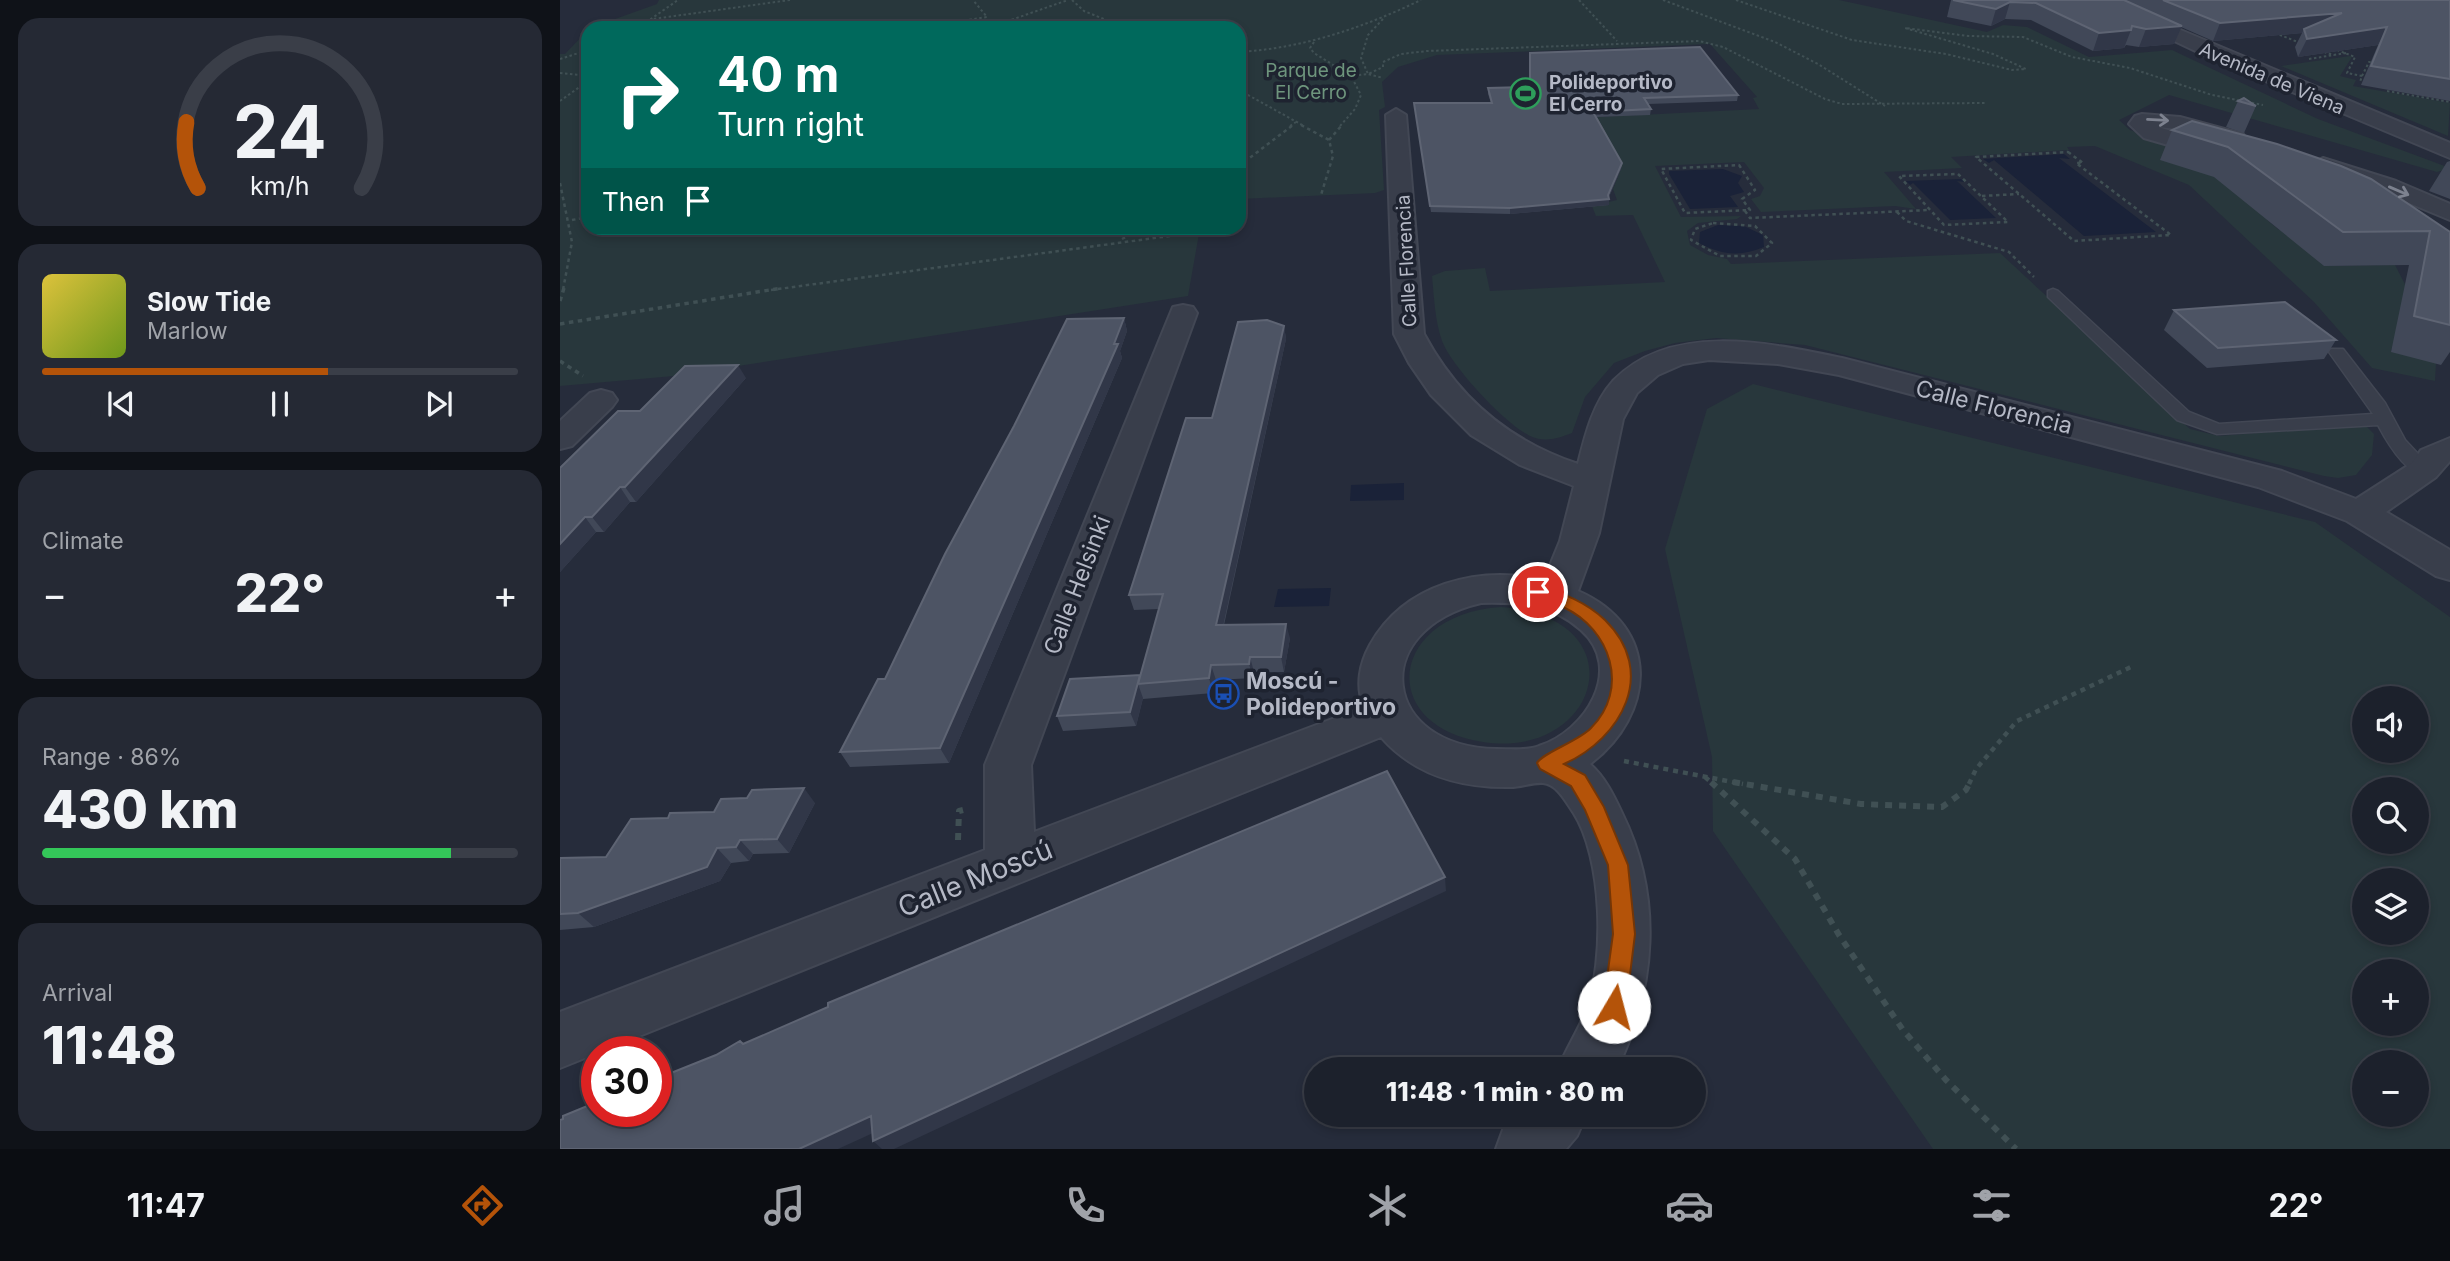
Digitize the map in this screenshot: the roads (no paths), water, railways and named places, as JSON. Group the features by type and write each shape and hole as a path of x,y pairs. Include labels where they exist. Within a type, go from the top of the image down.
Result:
{"street":[{"name":"Avenida de Viena","path":"2096,0 2212,52 2450,151"},
{"name":"Calle Florencia","path":"1396,115 1409,334 1422,363 1470,419 1500,443 1542,465 1591,480"},
{"path":"2297,157 2388,186 2450,213"},
{"path":"2306,180 2349,197"},
{"name":"Calle Helsinki","path":"1010,864 1008,765 1182,313"},
{"name":"Calle Florencia","path":"1556,598 1581,533 1607,418 1620,393 1650,367 1672,358 1725,350 1787,356 1842,368 2270,479 2360,513 2450,567"},
{"path":"560,439 597,392"},
{"path":"2360,513 2441,466"},
{"path":"1481,589 1519,589 1556,598 1584,612 1611,640 1620,664 1622,692 1611,717 1597,734 1576,750 1547,763 1483,768 1456,764 1435,756 1390,715 1383,692 1384,656 1396,633 1414,615 1452,596 1481,589"},
{"name":"Calle Moscú","path":"560,1040 1390,715"},
{"path":"1547,763 1578,780 1594,807 1618,865 1624,934 1614,1007 1592,1057"},
{"path":"1526,1149 1545,1127"}],"lane":[{"path":"2053,294 2183,416 2203,425 2217,429 2384,419"},
{"path":"2337,352 2384,419 2397,443 2441,466"}],"water":[{"path":"2064,154 2070,159 2059,158 2156,232 2084,236 1994,160 1989,163 1983,159"},
{"path":"1723,169 1742,176 1738,183 1744,192 1730,196 1738,207 1690,209 1669,174 1669,171"},
{"path":"1961,179 1965,182 1957,181 1996,218 1950,220 1913,183 1910,185 1906,181"},
{"path":"1718,225 1744,226 1763,235 1764,247 1731,253 1699,243 1700,232"},
{"path":"1404,483 1404,500 1350,501 1351,485"},
{"path":"1331,588 1329,606 1274,607 1278,589"}],"place":[{"name":"Polideportivo El Cerro","path":"1526,93"},
{"name":"Moscú - Polideportivo","path":"1223,694"}],"park label":[{"name":"Parque de El Cerro","path":"1311,81"}]}
